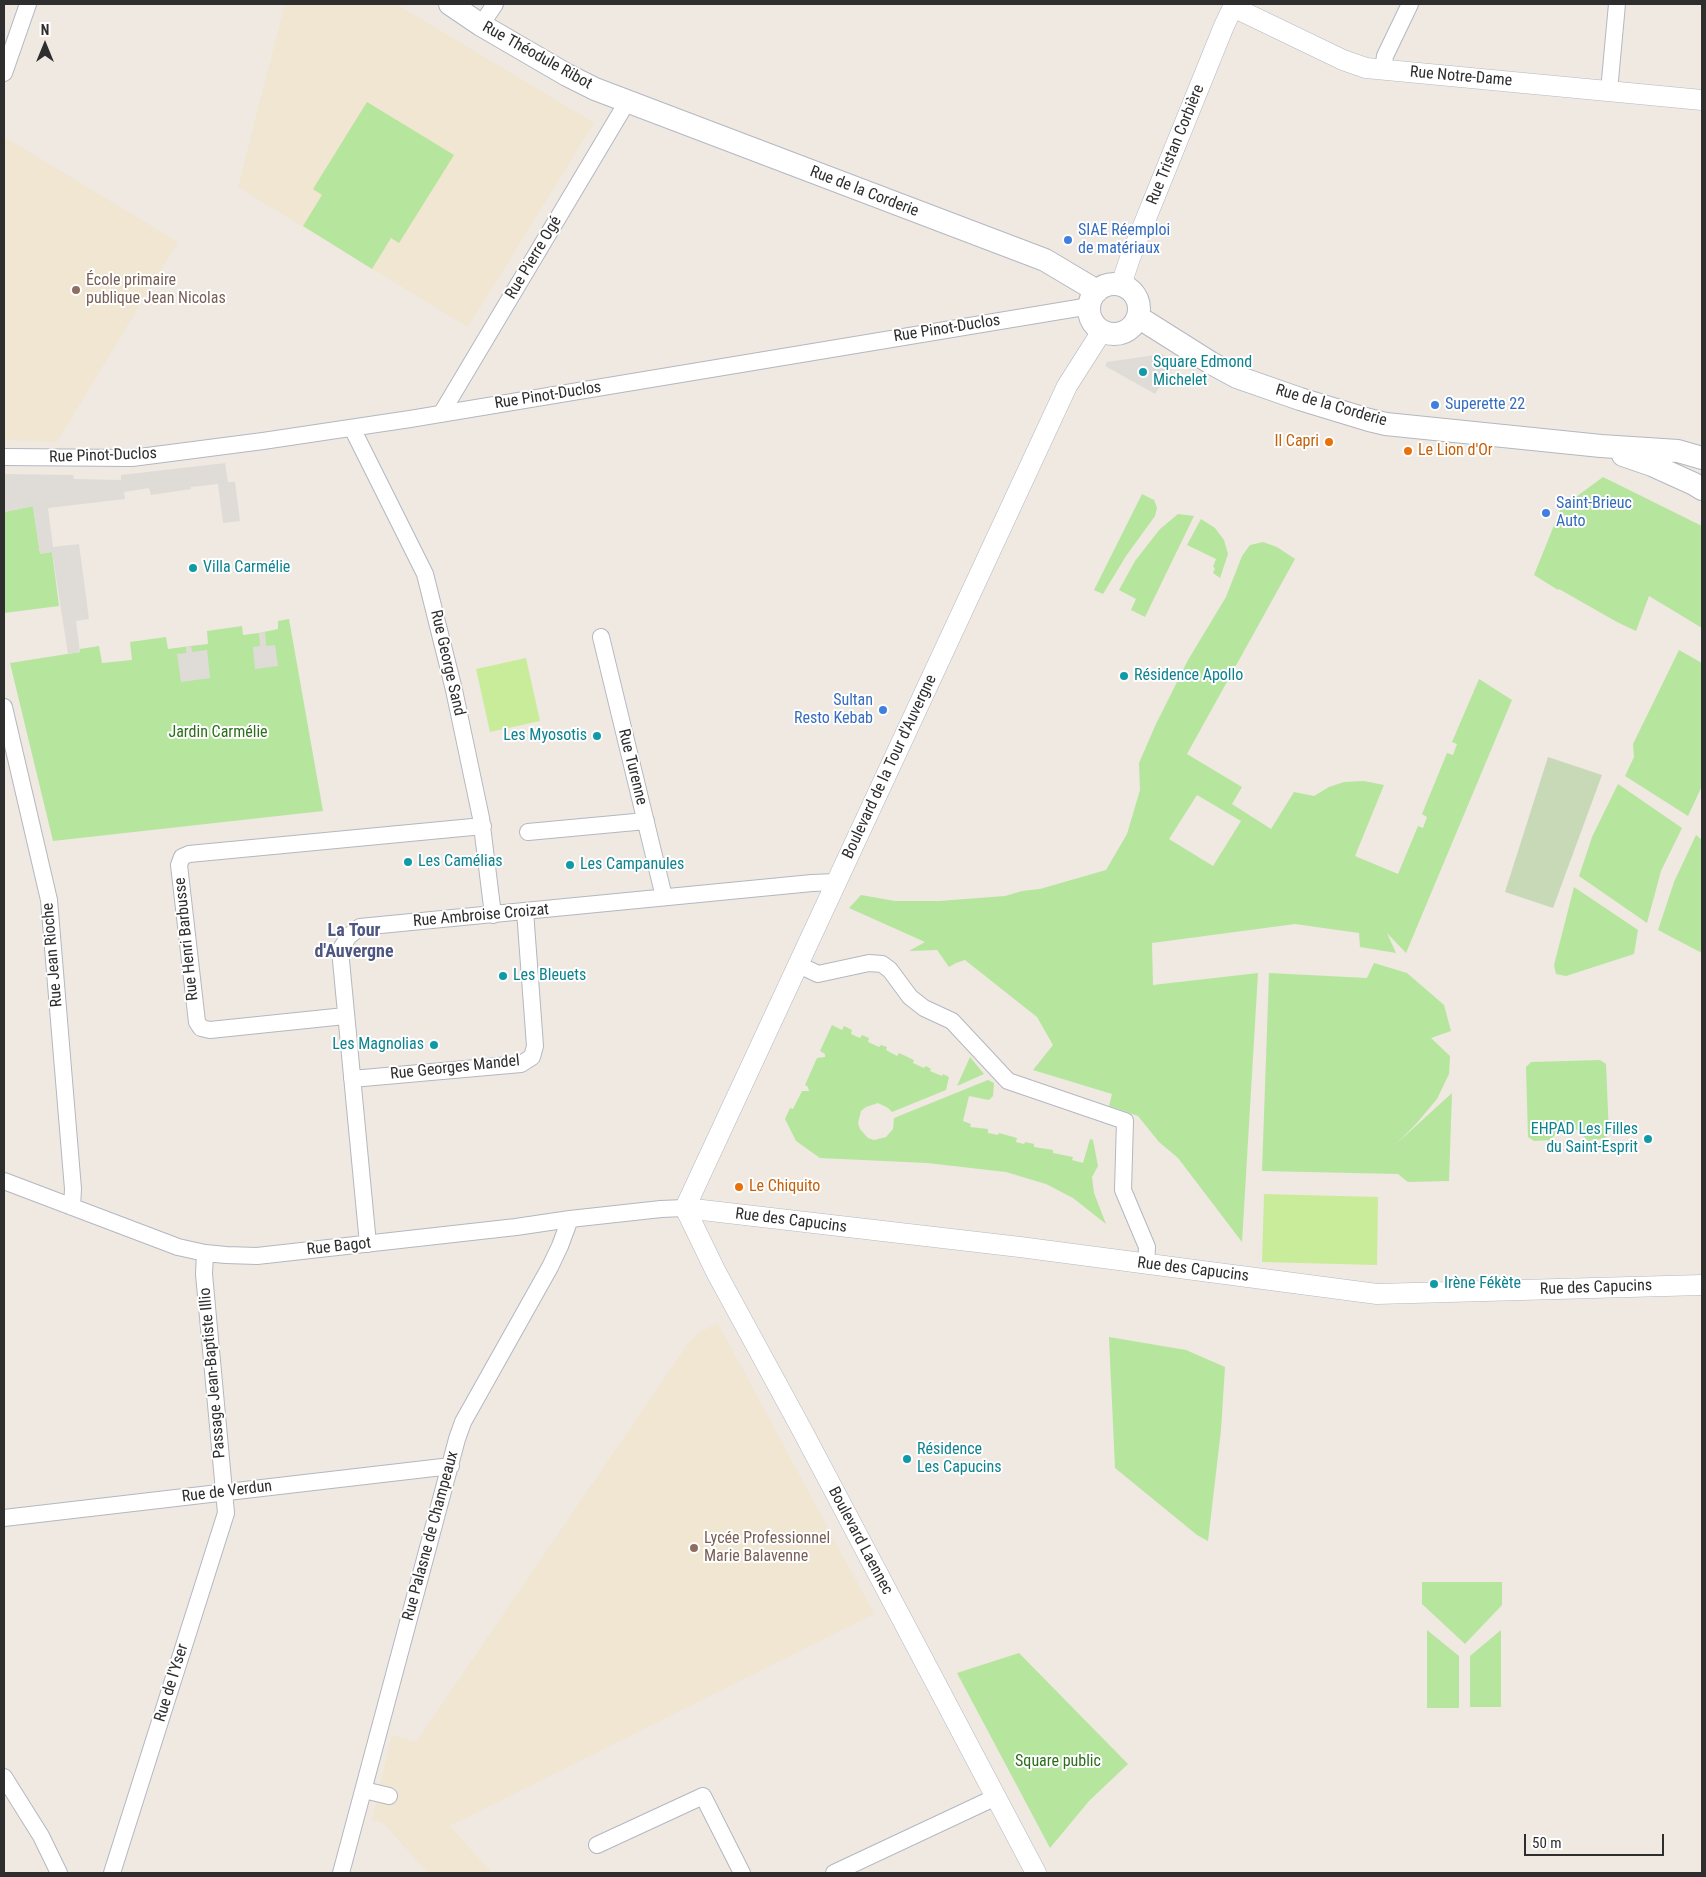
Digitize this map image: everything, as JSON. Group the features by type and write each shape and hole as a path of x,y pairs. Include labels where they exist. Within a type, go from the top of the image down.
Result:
{"main road":[{"name":"Rue Théodule Ribot","path":"450,4 481,25 567,75 626,102"},
{"name":"Rue de la Corderie","path":"626,102 1045,260 1093,299"},
{"path":"1108,285 1121,285 1128,288 1138,301 1138,318 1129,329 1123,332 1109,333 1097,327 1091,318 1093,299 1108,285"},
{"name":"Rue de la Corderie","path":"1138,318 1237,377 1343,413 1386,424 1601,446 1678,450 1702,458"},
{"name":"Rue de la Corderie","path":"1601,446 1652,465 1702,489"}],"street":[{"path":"4,73 28,4"},
{"path":"481,25 495,4"},
{"path":"1383,70 1385,56 1410,4"},
{"path":"1610,91 1616,4"},
{"name":"Rue Notre-Dame","path":"1229,5 1343,60 1366,68 1702,100"},
{"name":"Rue Tristan Corbière","path":"1121,285 1216,44 1229,5"},
{"name":"Rue Pierre Ogé","path":"441,414 626,102"},
{"name":"Rue Pinot-Duclos","path":"4,457 132,458 352,428 1093,299"},
{"name":"Boulevard de la Tour d'Auvergne","path":"685,1208 1067,386 1102,330"},
{"name":"Rue George Sand","path":"352,428 426,574 454,690 483,826 493,915"},
{"name":"Rue Turenne","path":"601,637 664,897"},
{"name":"Rue Jean Rioche","path":"4,707 49,900 74,1190 72,1207"},
{"path":"528,832 646,821"},
{"name":"Rue Henri Barbusse","path":"345,1016 210,1030 201,1028 197,1022 182,895 179,865 182,857 190,854 483,826"},
{"name":"Rue Ambroise Croizat","path":"368,1244 340,950 349,936 360,927 837,882"},
{"name":"Rue Georges Mandel","path":"352,1078 521,1064 532,1057 536,1046 525,912"},
{"path":"799,965 818,974 869,963 882,964 890,970 910,996 924,1008 952,1021 1008,1081 1125,1121 1123,1190 1147,1247 1146,1264"},
{"name":"Rue Bagot","path":"4,1181 178,1247 205,1253 257,1256 570,1219 685,1208"},
{"name":"Rue des Capucins","path":"685,1208 1020,1247 1376,1294 1702,1285"},
{"name":"Boulevard Laennec","path":"685,1208 716,1272 1036,1873"},
{"name":"Rue Palasne de Champeaux","path":"342,1873 457,1439 463,1422 550,1267 570,1219"},
{"name":"Passage Jean-Baptiste Illio","path":"205,1253 204,1274 224,1493"},
{"name":"Rue de Verdun","path":"4,1518 450,1466"},
{"name":"Rue de l'Yser","path":"112,1873 226,1513 224,1493"},
{"path":"4,1777 41,1836 59,1873"},
{"path":"364,1790 390,1796"},
{"path":"597,1845 702,1796 742,1873"},
{"path":"834,1873 996,1796"}],"shaded area":[{"path":"285,4 396,4 594,123 468,327 238,187"},
{"name":"École primaire publique Jean Nicolas","path":"4,137 178,242 57,442 4,440"},
{"name":"Square Edmond Michelet","path":"1162,354 1176,363 1155,394 1105,366 1107,362"},
{"path":"225,463 228,482 235,482 240,521 223,523 218,484 151,495 149,488 124,492 125,499 48,508 53,547 79,544 89,619 76,621 80,652 68,654 52,552 40,554 33,506 4,512 4,474 73,475 74,479 121,480 121,475"},
{"path":"265,632 266,646 275,645 278,666 255,669 253,647 260,646 259,633"},
{"path":"191,646 192,652 207,650 210,678 181,682 177,654 186,653 186,647"},
{"name":"Lycée Professionnel Marie Balavenne","path":"718,1323 874,1614 450,1826 492,1873 428,1873 383,1823 372,1820 392,1735 416,1742 687,1345 700,1332"}],"green space":[{"path":"367,102 454,155 399,243 391,238 372,269 303,226 322,195 313,189"},
{"path":"1603,477 1702,526 1702,628 1649,596 1636,631 1558,590 1534,575 1561,508"},
{"path":"1142,494 1154,500 1157,508 1155,516 1126,556 1103,594 1094,590"},
{"path":"33,506 40,553 52,552 59,606 4,613 4,512"},
{"path":"1178,514 1194,516 1145,617 1131,610 1136,599 1119,590 1135,561 1160,529"},
{"path":"1201,519 1215,528 1224,540 1228,554 1220,578 1213,573 1216,559 1187,545"},
{"path":"1263,542 1277,547 1295,559 1187,754 1242,787 1232,804 1271,829 1294,792 1314,796 1329,787 1344,782 1364,781 1384,785 1355,856 1398,874 1418,826 1423,828 1427,817 1422,814 1447,753 1453,755 1457,744 1452,742 1479,679 1512,700 1406,953 1387,933 1396,953 1360,947 1359,933 1295,924 1152,943 1153,985 1258,973 1242,1242 1178,1158 1159,1142 1138,1116 1109,1106 1112,1094 1033,1070 1053,1045 1037,1017 965,960 949,967 937,950 909,951 925,942 849,908 861,895 895,901 939,901 1005,896 1022,891 1040,889 1106,870 1127,834 1140,790 1139,763 1156,724 1188,660 1226,597 1242,556 1250,545","holes":["1197,795 1241,821 1213,866 1169,839"]},
{"name":"Jardin Carmélie","path":"289,619 323,811 53,841 10,663 80,652 80,649 99,646 102,663 132,660 130,642 166,637 168,649 208,644 207,631 242,626 243,635 259,633 278,629 278,621"},
{"path":"1679,650 1702,663 1702,786 1688,816 1625,776 1634,757 1633,744"},
{"path":"526,658 540,721 490,732 476,669"},
{"path":"1548,757 1602,775 1553,908 1505,892"},
{"path":"1618,784 1682,828 1661,871 1647,923 1579,876 1592,837"},
{"path":"1696,835 1702,840 1702,953 1658,930 1674,882"},
{"path":"1574,887 1638,930 1634,954 1566,976 1556,974 1554,965"},
{"path":"1374,963 1407,973 1444,1005 1451,1031 1431,1038 1450,1056 1449,1074 1437,1099 1396,1144 1452,1093 1449,1181 1408,1182 1398,1174 1262,1171 1269,973 1367,978"},
{"path":"832,1025 842,1030 844,1026 852,1030 851,1034 860,1038 862,1035 869,1038 868,1042 879,1047 881,1045 887,1047 886,1050 897,1056 899,1053 914,1060 913,1063 924,1068 926,1066 931,1069 930,1071 949,1077 946,1090 892,1112 878,1103 866,1107 861,1111 858,1123 860,1129 868,1138 874,1140 886,1137 893,1129 894,1118 988,1080 994,1083 993,1096 989,1100 969,1096 963,1121 971,1124 970,1127 988,1129 988,1133 998,1135 999,1133 1017,1138 1016,1142 1034,1144 1034,1147 1053,1150 1053,1153 1073,1157 1072,1160 1083,1163 1090,1139 1093,1140 1098,1166 1092,1177 1094,1193 1106,1224 1073,1198 1046,1184 1006,1172 927,1163 820,1158 796,1141 785,1119 790,1108 793,1109 802,1091 809,1091 805,1085 817,1058 825,1057 825,1054 820,1051"},
{"path":"970,1057 984,1074 957,1086"},
{"path":"1600,1060 1606,1064 1609,1135 1603,1139 1588,1141 1578,1130 1571,1129 1558,1132 1550,1140 1534,1141 1528,1137 1526,1067 1531,1062"},
{"path":"1264,1194 1378,1197 1377,1265 1262,1262"},
{"path":"1109,1337 1186,1350 1225,1367 1221,1430 1208,1541 1197,1535 1115,1468"},
{"path":"1422,1582 1502,1582 1502,1605 1465,1644 1422,1604"},
{"path":"1427,1630 1459,1656 1459,1708 1427,1708"},
{"path":"1501,1630 1501,1707 1470,1707 1470,1656"},
{"name":"Square public","path":"1019,1653 1128,1764 1089,1801 1050,1848 957,1673"}],"place":[{"name":"SIAE Réemploi de matériaux","path":"1068,240"},
{"name":"École primaire publique Jean Nicolas","path":"76,290"},
{"name":"Square Edmond Michelet","path":"1143,372"},
{"name":"Superette 22","path":"1435,405"},
{"name":"Il Capri","path":"1329,442"},
{"name":"Le Lion d'Or","path":"1408,451"},
{"name":"Saint-Brieuc Auto","path":"1546,513"},
{"name":"Villa Carmélie","path":"193,568"},
{"name":"Résidence Apollo","path":"1124,676"},
{"name":"Sultan Resto Kebab","path":"883,710"},
{"name":"Les Myosotis","path":"597,736"},
{"name":"Les Camélias","path":"408,862"},
{"name":"Les Campanules","path":"570,865"},
{"name":"Les Bleuets","path":"503,976"},
{"name":"Les Magnolias","path":"434,1045"},
{"name":"EHPAD Les Filles du Saint-Esprit","path":"1648,1139"},
{"name":"Le Chiquito","path":"739,1187"},
{"name":"Irène Fékète","path":"1434,1284"},
{"name":"Résidence Les Capucins","path":"907,1459"},
{"name":"Lycée Professionnel Marie Balavenne","path":"694,1548"}],"district":[{"name":"La Tour d'Auvergne","path":"354,941"}]}
